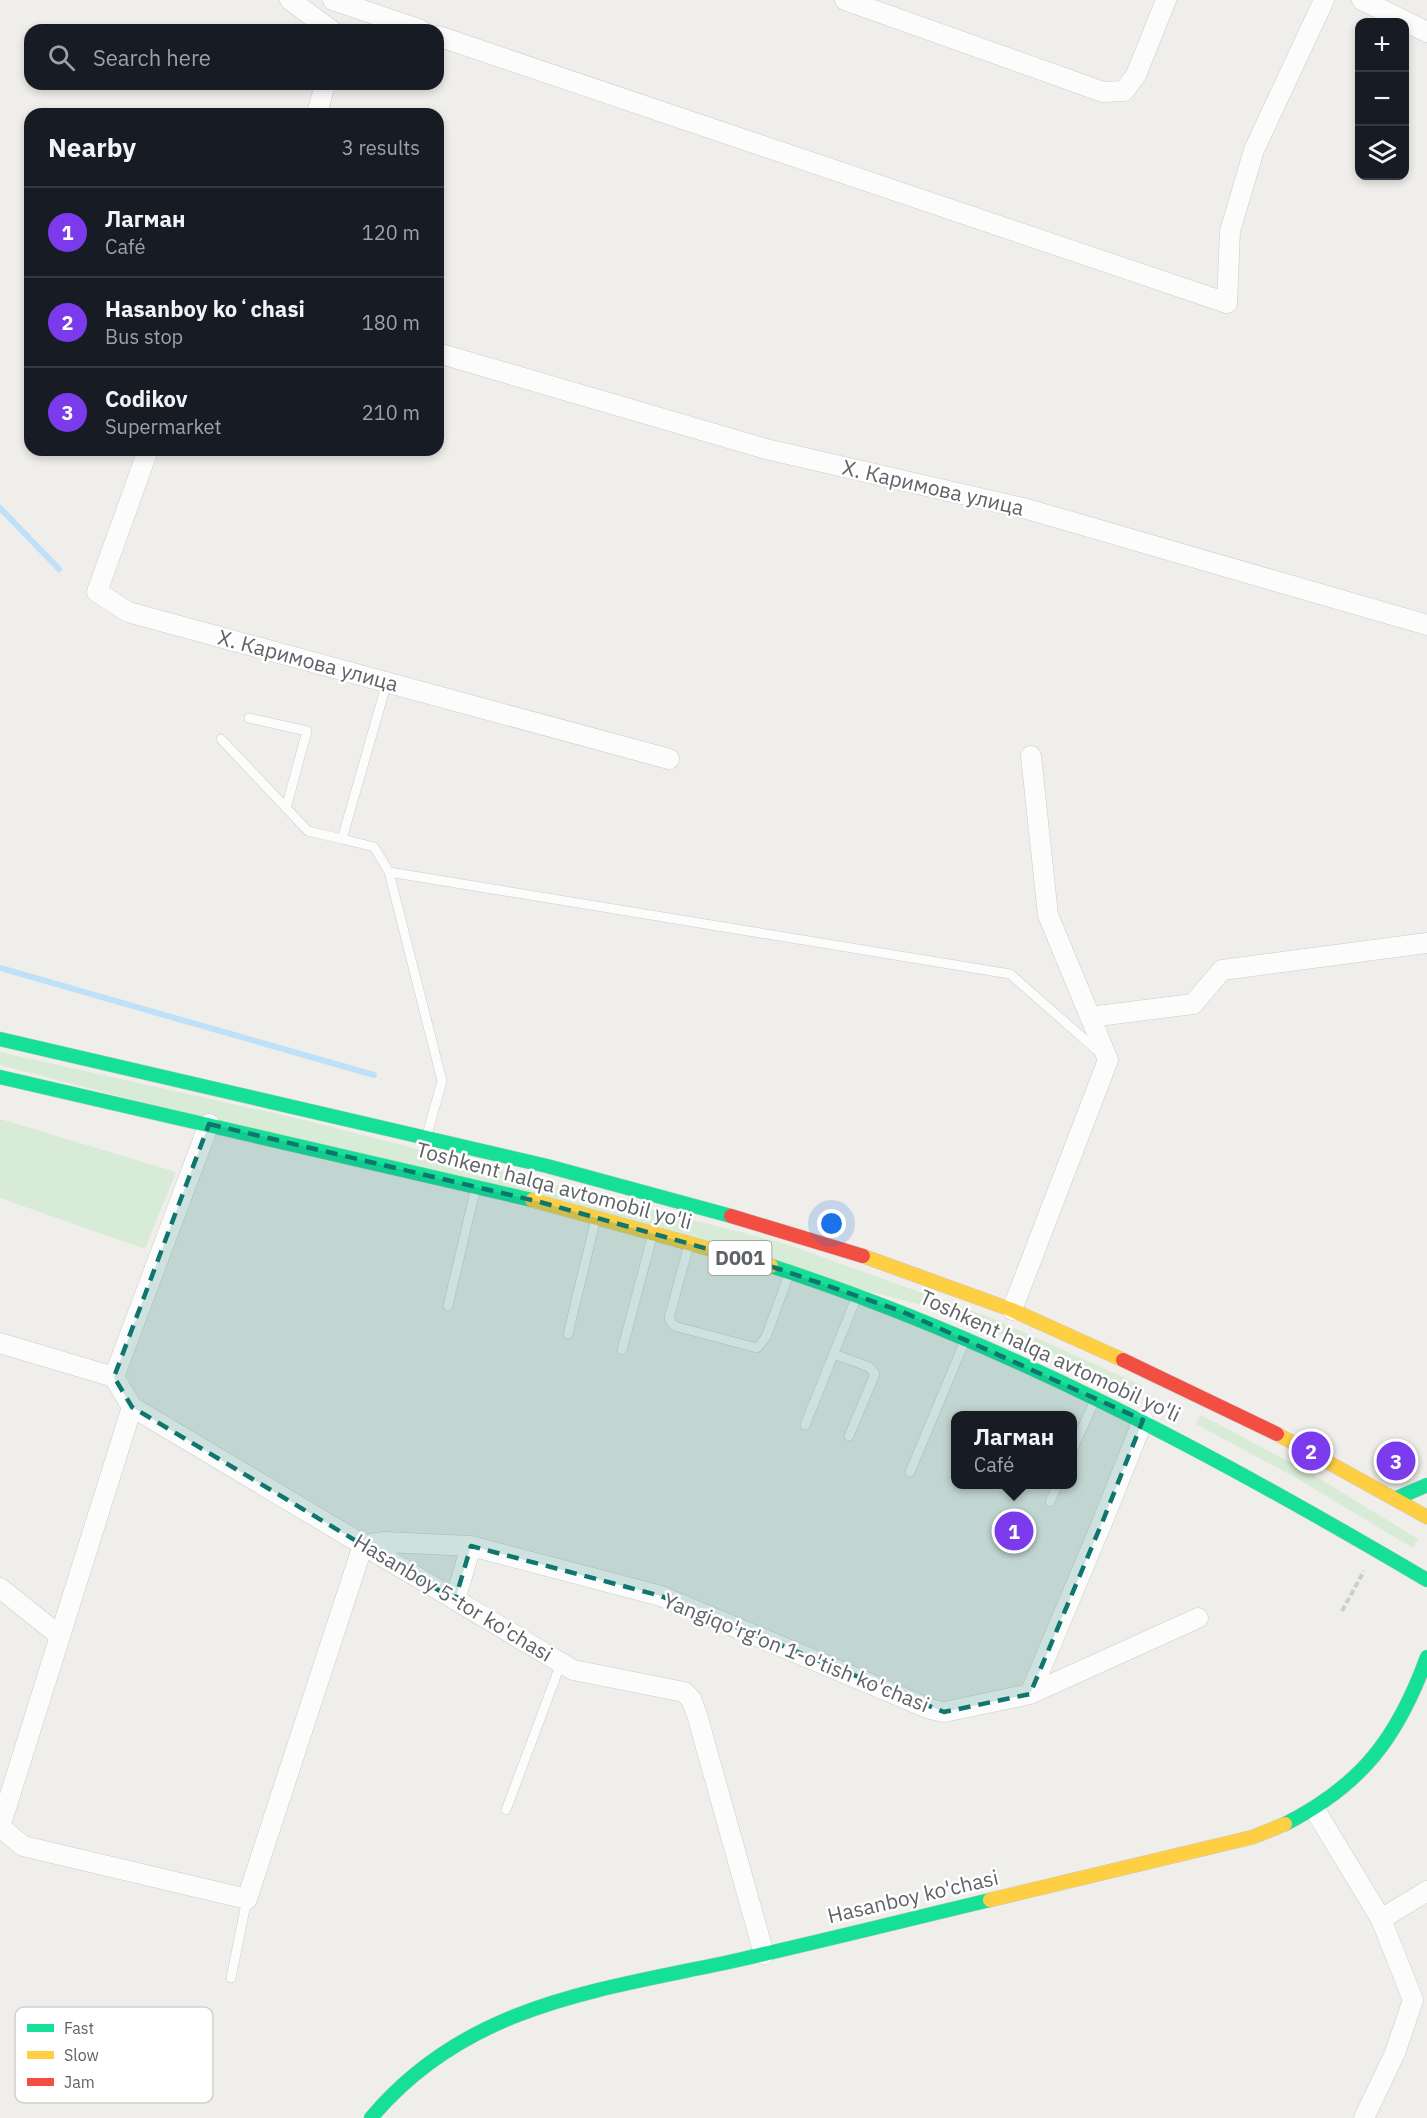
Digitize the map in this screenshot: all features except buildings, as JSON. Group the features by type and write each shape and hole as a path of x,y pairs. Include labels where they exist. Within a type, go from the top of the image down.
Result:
{"main road":[{"name":"Toshkent halqa avtomobil yo'li","path":"0,1039 426,1137 785,1231 915,1273 1012,1310 1177,1393 1311,1451 1427,1516"},
{"name":"Toshkent halqa avtomobil yo'li","path":"0,1077 477,1186 654,1232 857,1296 966,1338 1156,1422 1427,1580"},
{"path":"1397,1498 1427,1485"},
{"name":"Hasanboy ko'chasi","path":"371,2118 401,2085 460,2041 505,2018 558,1999 764,1954 1253,1837 1315,1810 1341,1792 1375,1757 1401,1716 1426,1664"}],"street":[{"path":"290,0 324,24"},
{"path":"845,0 1103,92 1124,91 1136,75 1166,0"},
{"path":"444,38 1227,303 1230,231 1254,150 1324,0"},
{"path":"1362,0 1427,32"},
{"path":"332,24 339,2 403,24"},
{"path":"319,108 323,90"},
{"name":"Х. Каримова улица","path":"444,355 766,449 1027,509 1427,625"},
{"name":"Х. Каримова улица","path":"146,456 97,592 128,612 669,759"},
{"path":"1012,1310 1108,1060 1048,915 1031,756"},
{"path":"1090,1017 1193,1004 1222,970 1427,943"},
{"path":"0,1343 114,1377 209,1124"},
{"name":"Hasanboy 5-tor ko'chasi","path":"114,1377 132,1407 573,1670 684,1692 691,1699 764,1954"},
{"path":"132,1407 0,1827 23,1846 247,1899 363,1545"},
{"path":"1030,1694 1104,1518 1156,1422"},
{"name":"Yangiqo'rg'on 1-o'tish ko'chasi","path":"363,1545 385,1542 471,1546 661,1596 930,1709 944,1712 1030,1694 1198,1618"},
{"path":"455,1600 471,1546"},
{"path":"0,1588 60,1636"},
{"path":"1315,1810 1381,1919 1413,2000 1395,2053 1364,2118"},
{"path":"1381,1919 1427,1891"}],"lane":[{"path":"342,838 387,682"},
{"path":"249,718 307,731 286,808"},
{"path":"221,739 308,831 374,848 389,872 442,1081 426,1137"},
{"path":"389,872 1010,974 1108,1060"},
{"path":"448,1306 477,1186"},
{"path":"568,1334 596,1217"},
{"path":"622,1350 654,1232"},
{"path":"689,1243 669,1318 674,1326 757,1348 766,1337 790,1273"},
{"path":"805,1425 857,1296"},
{"path":"910,1472 966,1338"},
{"path":"834,1354 869,1367 875,1374 849,1436"},
{"path":"1077,1440 1096,1397"},
{"path":"1050,1502 1056,1489"},
{"path":"507,1810 561,1663"},
{"path":"231,1978 247,1899"}],"path":[{"path":"1341,1611 1366,1568"}],"highlighted area":[{"path":"209,1124 540,1202 776,1268 901,1311 1143,1420 1030,1694 944,1712 661,1596 471,1546 455,1600 132,1407 114,1377"}],"green space":[{"path":"0,1052 304,1120 786,1244 992,1318 1143,1386 1138,1395 1038,1349 937,1309 0,1065"},
{"path":"0,1119 176,1172 145,1249 0,1198"},
{"path":"1201,1415 1312,1474 1418,1539 1413,1548 1298,1479 1196,1424"}],"waterway":[{"path":"0,508 59,569"},
{"path":"0,968 374,1075"}],"traffic: fast":[{"path":"0,1039 547,1166 731,1216"},
{"path":"0,1077 532,1200"},
{"path":"771,1266 942,1329 1108,1405 1269,1489 1427,1580"},
{"path":"1397,1498 1427,1485"},
{"path":"1285,1824 1336,1793 1374,1756 1390,1735 1403,1711 1427,1657"},
{"path":"371,2118 409,2079 450,2049 493,2025 539,2007 636,1981 770,1953 990,1900"}],"traffic: slow":[{"path":"532,1200 771,1266"},
{"path":"863,1256 1012,1310 1123,1360"},
{"path":"1277,1434 1427,1517"},
{"path":"990,1900 1253,1837 1285,1824"}],"traffic: jam":[{"path":"731,1216 863,1256"},
{"path":"1123,1360 1277,1434"}],"place":[{"name":"Hasanboy koʻchasi","path":"1311,1451"},
{"name":"Codikov","path":"1396,1461"},
{"name":"Лагман","path":"1014,1531"}]}
